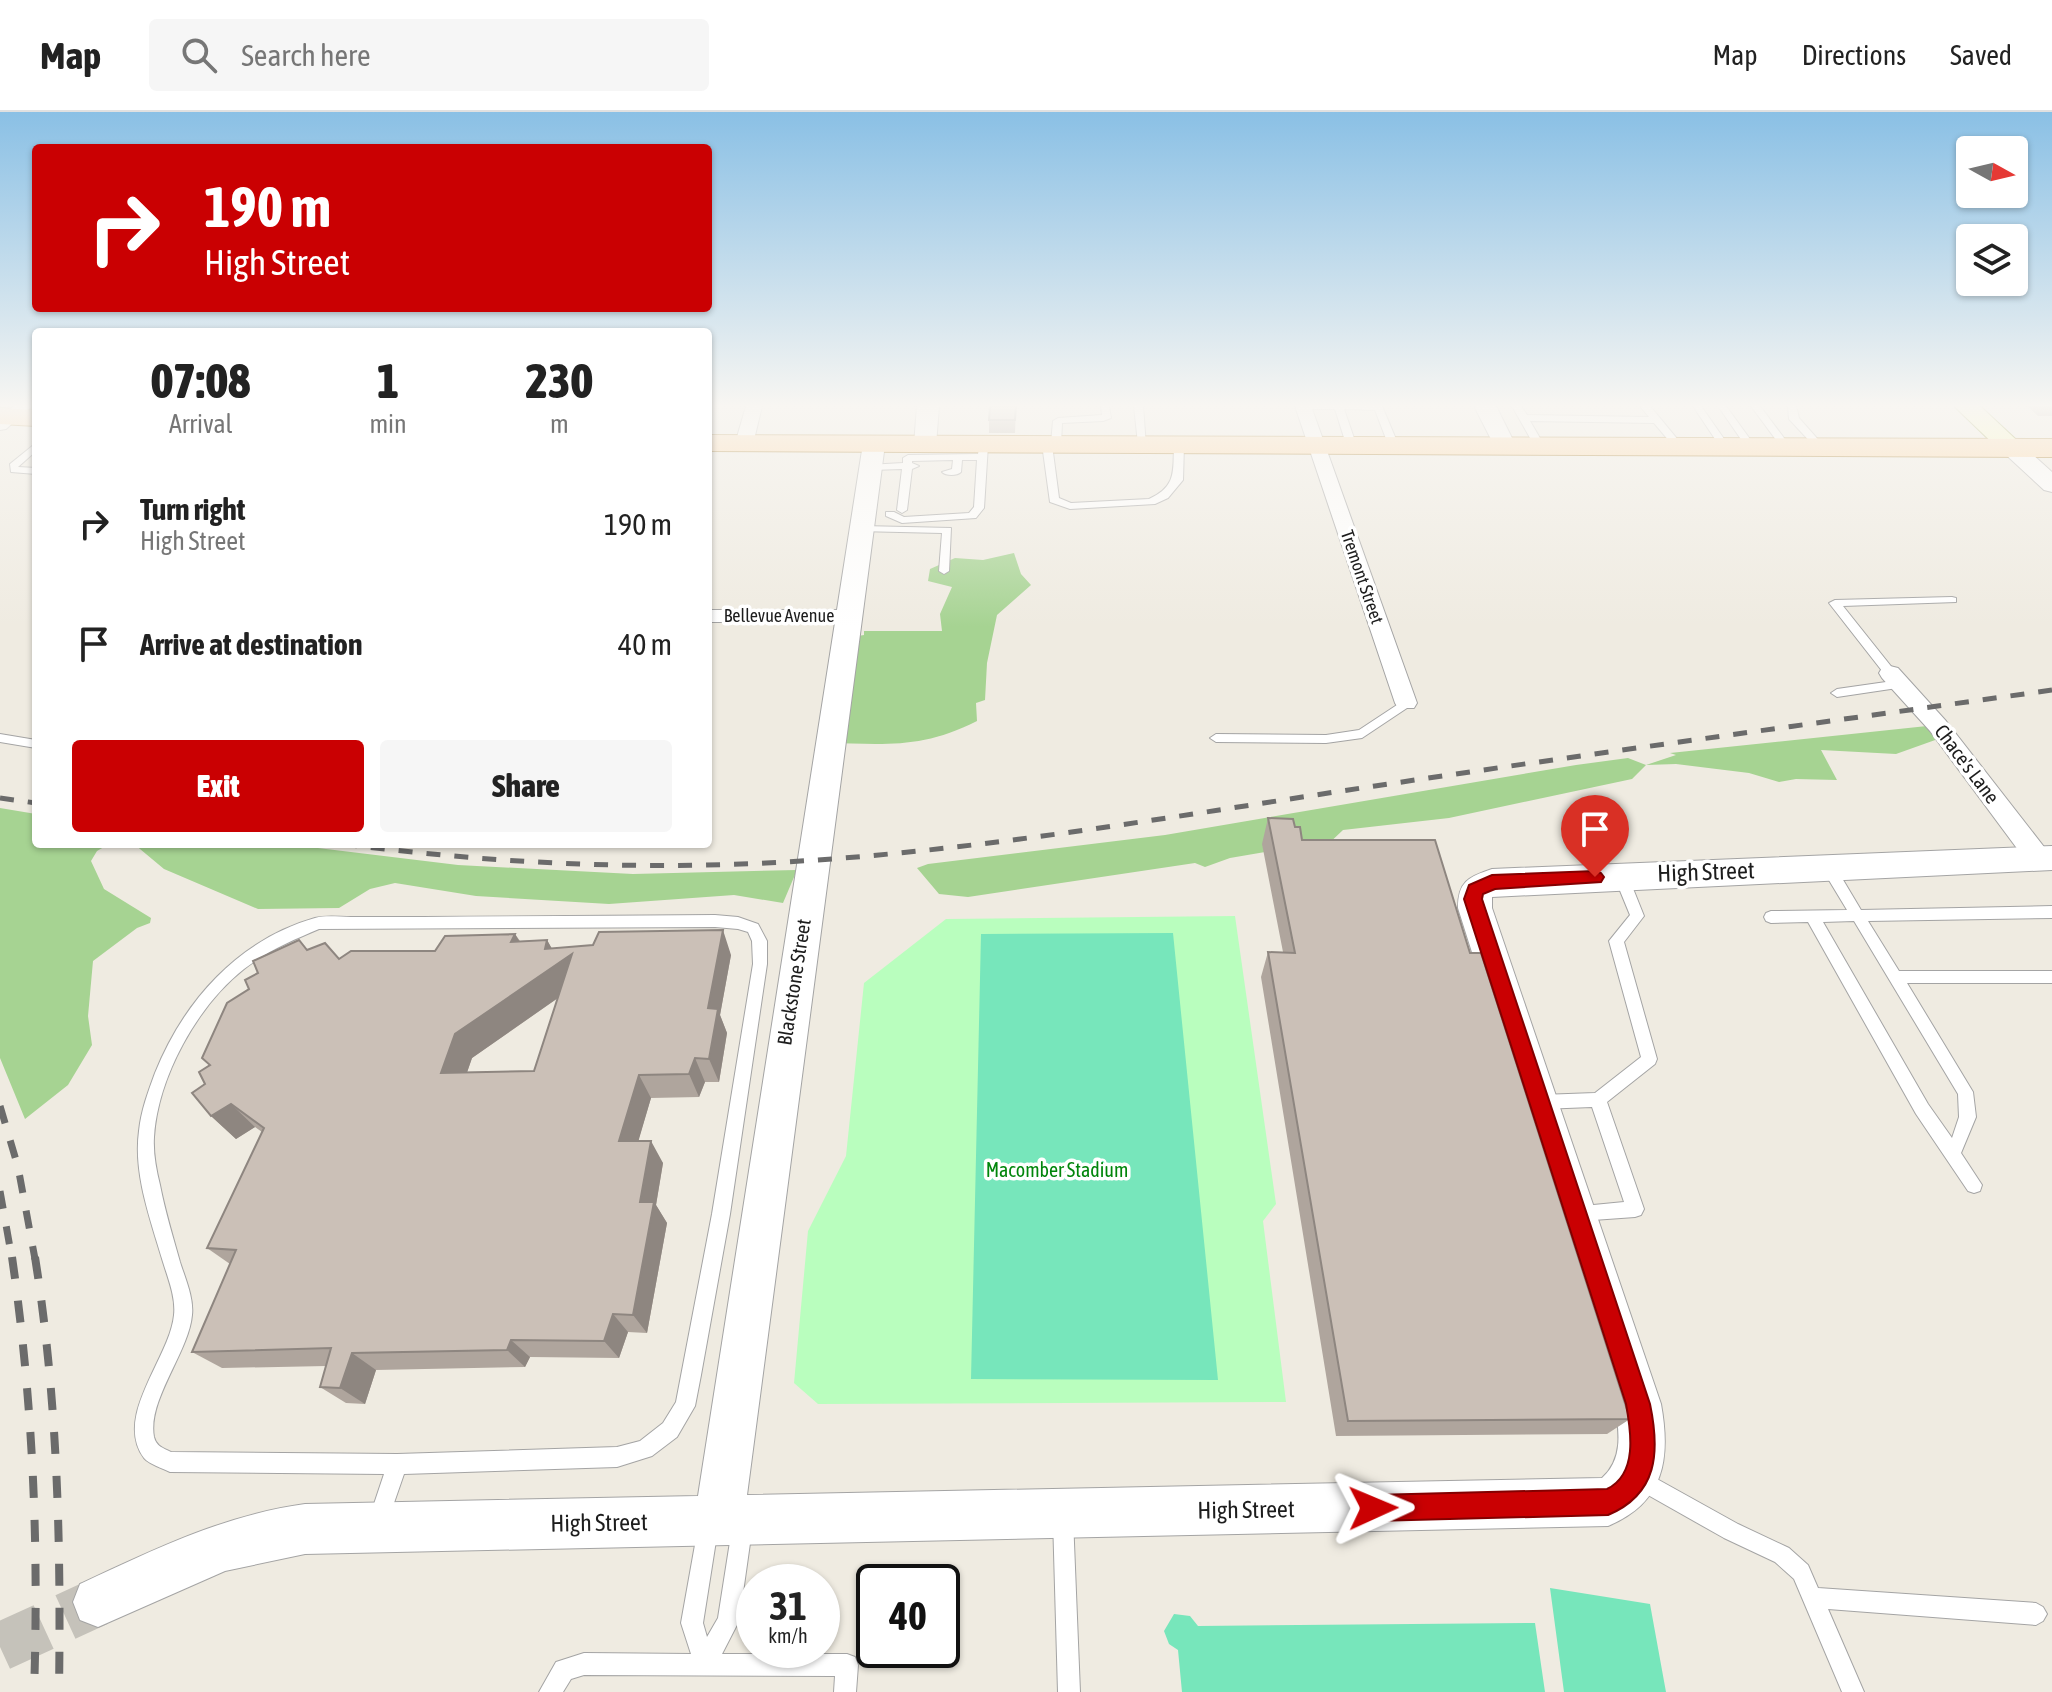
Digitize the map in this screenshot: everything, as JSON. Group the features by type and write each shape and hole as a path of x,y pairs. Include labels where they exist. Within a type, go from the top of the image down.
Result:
{"street":[{"name":"Blackstone Street","path":"724,1521 794,977 849,616 872,519 872,480"},
{"name":"Tremont Street","path":"1328,480 1406,703"},
{"name":"Bellevue Avenue","path":"712,616 849,616"},
{"name":"Chace's Lane","path":"1895,678 2048,859"},
{"name":"High Street","path":"98,1602 196,1557 261,1535 305,1529 1608,1502 1622,1495 1635,1477 1643,1455 1638,1404 1475,908 1475,890 1492,882 2048,859"}],"lane":[{"path":"902,510 910,480"},
{"path":"872,519 972,516 979,508 981,480"},
{"path":"1054,480 1054,500 1070,506 1151,502 1164,496 1178,480"},
{"path":"872,519 902,510 979,508"},
{"path":"872,519 947,530 944,571"},
{"path":"1837,693 1895,678 1835,603 1952,600"},
{"path":"1216,738 1326,739 1362,734 1406,703"},
{"path":"0,738 32,743"},
{"path":"1828,867 1969,1102 1969,1117 1952,1155"},
{"path":"1539,1102 1598,1100 1649,1059 1616,941 1637,916 1621,876"},
{"path":"1771,917 2052,912"},
{"path":"1812,916 1922,1109 1974,1185"},
{"path":"715,921 756,929 762,942 760,964 721,1214 692,1375 679,1418 661,1439 634,1455 584,1460 397,1464 170,1462 151,1456 146,1448 143,1439 146,1412 183,1317 147,1162 146,1128 164,1067 198,1003 244,960 283,937 318,923 715,921"},
{"path":"1895,977 2052,977"},
{"path":"1575,1213 1635,1209 1598,1100"},
{"path":"376,1527 397,1464"},
{"path":"1635,1477 1731,1531 1782,1555 1801,1572 1853,1692"},
{"path":"1063,1514 1069,1692"},
{"path":"705,1663 692,1623 724,1521"},
{"path":"705,1663 728,1621 724,1521"},
{"path":"1814,1598 2036,1614"},
{"path":"550,1692 564,1670 584,1664 705,1663 847,1665 845,1692"}],"green space":[{"path":"1014,553 1021,574 1031,585 997,615 987,663 985,700 976,703 977,721 921,741 826,743 840,639 864,635 864,631 942,631 940,614 952,587 928,581 930,569 955,558 983,560"},
{"path":"1927,726 1938,739 1896,754 1821,750 1837,780 1796,779 1779,782 1749,773 1676,764 1646,765 1676,755 1670,753"},
{"path":"1628,758 1646,765 1632,779 1449,818 1343,830 1324,848 1265,852 1230,858 1205,867 1195,863 968,897 939,894 917,868 928,864 1165,835 1576,765"},
{"path":"0,808 32,813 32,848 102,848 91,861 104,889 151,918 150,923 137,928 93,961 88,1016 92,1045 68,1085 25,1119 0,1058"},
{"path":"139,848 318,848 458,865 633,874 797,870 783,903 734,895 609,904 476,896 395,883 370,889 339,908 258,909 164,869"},
{"name":"Macomber Stadium","path":"1235,916 1276,1204 1263,1221 1286,1402 818,1404 794,1383 808,1231 846,1156 864,983 946,919"},
{"path":"1173,933 1218,1380 971,1379 981,934"},
{"path":"1550,1588 1650,1604 1666,1692 1564,1692"},
{"path":"1174,1614 1190,1616 1198,1626 1535,1623 1545,1692 1182,1692 1178,1650 1169,1644 1164,1631"}],"building":[{"path":"1268,818 1293,819 1295,827 1300,827 1302,840 1435,840 1470,953 1481,953 1630,1419 1348,1421 1268,952 1295,953"},
{"path":"723,930 708,1008 718,1009 709,1059 695,1058 689,1074 639,1075 619,1141 651,1141 640,1202 654,1202 633,1315 613,1314 604,1341 511,1340 507,1350 352,1353 340,1388 320,1387 331,1348 192,1352 236,1250 207,1248 264,1128 231,1104 211,1116 192,1093 205,1084 199,1072 210,1065 202,1058 227,1003 249,989 245,980 258,973 253,961 299,940 307,950 325,943 339,959 351,951 435,951 445,936 515,934 511,942 547,940 545,949 593,945 599,932","holes":["572,954 534,1071 441,1073 455,1034"]}],"tunnel":[{"path":"0,1647 98,1602"}],"railway":[{"path":"378,848 501,860 660,866 766,863 919,851 1072,832 1544,761 2052,690"},
{"path":"0,798 32,802"},
{"path":"0,1106 18,1167 35,1259"},
{"path":"0,1191 12,1259"},
{"path":"12,1257 25,1366 33,1474 36,1583 34,1692"},
{"path":"35,1257 53,1419 59,1692"}],"route":[{"path":"1373,1508 1608,1502 1622,1495 1630,1486 1643,1455 1638,1404 1473,899 1475,890 1492,882 1595,877"}]}
